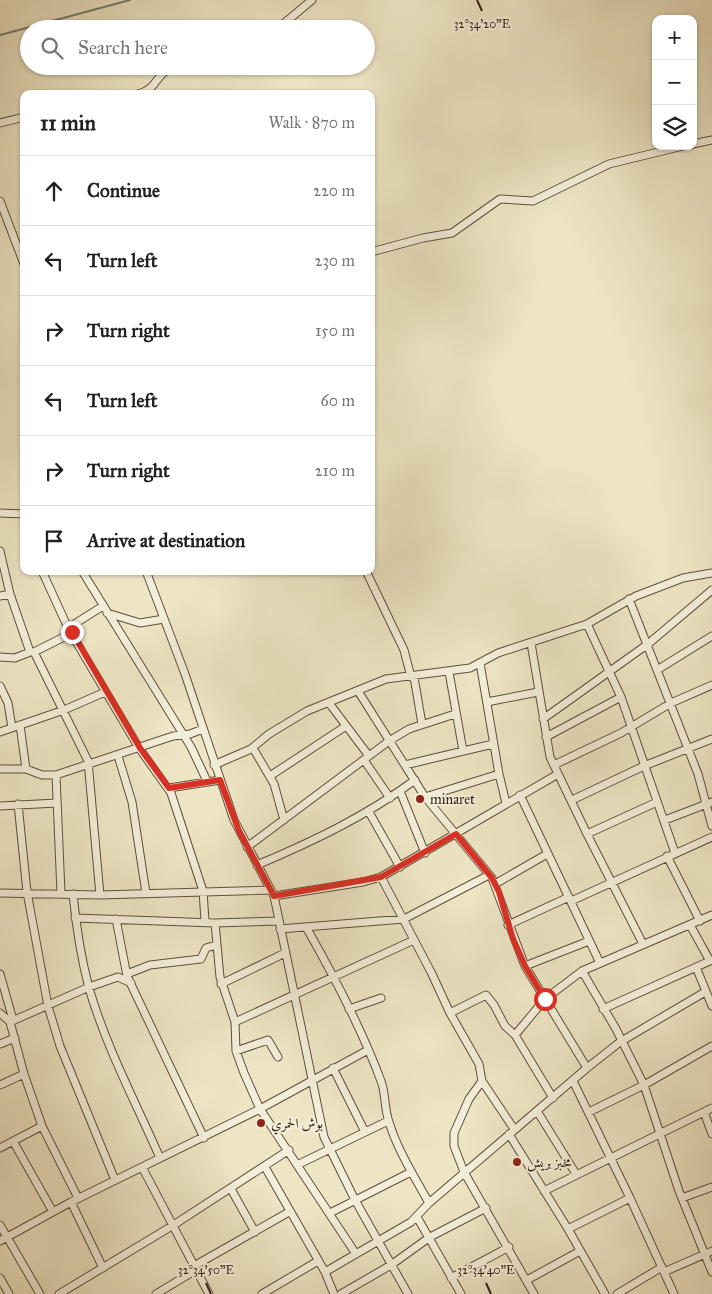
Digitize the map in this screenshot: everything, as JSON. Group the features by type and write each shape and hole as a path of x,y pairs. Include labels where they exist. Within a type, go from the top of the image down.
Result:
{"street":[{"path":"288,20 312,0"},
{"path":"150,90 160,75"},
{"path":"0,123 20,118"},
{"path":"697,143 712,140"},
{"path":"375,251 423,238 452,233 500,198 532,201 610,164 667,150"},
{"path":"0,201 20,254"},
{"path":"0,216 7,223"},
{"path":"0,513 20,514"},
{"path":"0,551 10,594 32,652 64,710 89,765 100,895"},
{"path":"214,765 253,748 294,717 386,679 413,677 470,668 492,656 587,624 629,599 683,578 712,573"},
{"path":"44,575 70,630 105,692 140,748 169,788 203,891 205,921"},
{"path":"84,575 183,734 208,781"},
{"path":"148,575 203,729 214,765 247,847 272,893 321,1129 329,1150 355,1200 408,1294"},
{"path":"368,575 404,650 413,677 422,724"},
{"path":"543,719 648,644 712,590"},
{"path":"0,596 10,594"},
{"path":"629,599 709,803 712,826"},
{"path":"0,657 15,658 32,652 70,630 103,606"},
{"path":"107,613 140,624 164,619"},
{"path":"587,624 621,697 630,728 665,820 675,853"},
{"path":"657,670 712,636"},
{"path":"531,643 546,737 554,765 643,944"},
{"path":"480,663 493,744 506,803"},
{"path":"449,672 463,751"},
{"path":"554,765 630,728 671,703 712,685"},
{"path":"0,686 8,703 12,728"},
{"path":"358,691 425,797 495,884 508,926 525,966 587,1068"},
{"path":"0,732 64,710 105,692"},
{"path":"487,702 538,692"},
{"path":"546,737 621,697"},
{"path":"329,703 367,758 390,798"},
{"path":"247,847 389,741 409,729 455,714"},
{"path":"20,726 26,769"},
{"path":"270,776 346,726"},
{"path":"0,769 26,769 42,775 56,776 203,729"},
{"path":"572,800 644,766 712,740"},
{"path":"405,765 493,744"},
{"path":"253,748 270,776 284,820"},
{"path":"118,756 132,802 146,893"},
{"path":"425,797 499,774"},
{"path":"0,893 27,892 100,895 203,891 272,893 381,877 426,853 506,803 558,774"},
{"path":"56,776 61,893"},
{"path":"169,788 220,780"},
{"path":"257,865 324,836 368,812 415,780"},
{"path":"400,791 426,853"},
{"path":"520,795 600,963"},
{"path":"587,834 658,802"},
{"path":"0,806 57,803"},
{"path":"665,820 709,803"},
{"path":"18,804 27,892 48,1006 60,1046 116,1180"},
{"path":"368,812 400,867"},
{"path":"508,926 712,837"},
{"path":"495,884 547,854"},
{"path":"666,856 700,921"},
{"path":"280,928 404,919 489,875"},
{"path":"381,877 404,919 450,1013 479,1064 482,1081 605,1294"},
{"path":"73,894 75,918 89,987 103,1027 160,1158"},
{"path":"515,1035 545,999 582,971 712,915"},
{"path":"75,918 205,921 215,923 278,921"},
{"path":"116,919 127,974 204,1138"},
{"path":"215,923 221,984 235,1022 236,1051 260,1109 299,1164 356,1254"},
{"path":"603,1009 711,961 690,925"},
{"path":"306,927 335,977 368,1050 385,1092 388,1121 411,1172 429,1203"},
{"path":"235,1022 414,940"},
{"path":"525,966 590,941"},
{"path":"127,974 150,965 201,959 206,948 216,945"},
{"path":"221,984 285,953"},
{"path":"696,967 712,1006"},
{"path":"582,971 644,1085 682,1198 703,1254 712,1272"},
{"path":"0,974 24,1074 42,1126 103,1268"},
{"path":"11,1021 89,987 118,977 131,983"},
{"path":"325,1272 417,1217 429,1203 464,1172 620,1042 705,992"},
{"path":"450,1013 486,995 494,1005 505,1026 515,1035 553,1098"},
{"path":"349,1009 381,998"},
{"path":"0,1013 11,1021"},
{"path":"0,1044 15,1038"},
{"path":"236,1051 268,1040 278,1057"},
{"path":"589,1112 644,1085 712,1046"},
{"path":"0,1241 75,1200 260,1109 368,1050"},
{"path":"333,1068 365,1132"},
{"path":"0,1085 24,1074"},
{"path":"482,1081 469,1099 454,1132 454,1146 464,1172 509,1246 534,1294"},
{"path":"572,1081 589,1112 674,1294"},
{"path":"544,1191 712,1108"},
{"path":"537,1111 576,1174"},
{"path":"704,1112 712,1134"},
{"path":"299,1164 388,1121"},
{"path":"0,1148 42,1126"},
{"path":"13,1142 53,1212"},
{"path":"59,1294 172,1226 289,1150"},
{"path":"265,1167 325,1272 330,1293"},
{"path":"142,1168 209,1294"},
{"path":"330,1213 411,1172"},
{"path":"682,1198 712,1187"},
{"path":"231,1189 255,1232"},
{"path":"568,1229 630,1198"},
{"path":"340,1294 391,1265 430,1238 486,1208"},
{"path":"156,1294 195,1268 289,1212"},
{"path":"417,1217 461,1294"},
{"path":"0,1225 40,1294"},
{"path":"451,1278 509,1246"},
{"path":"527,1280 580,1251"},
{"path":"617,1294 663,1270 712,1251"},
{"path":"262,1294 318,1261"},
{"path":"0,1278 9,1294"}],"waterway":[{"path":"56,20 130,0"},
{"path":"0,35 20,30"}],"place":[{"name":"minaret","path":"420,799"},
{"name":"بوش الحمري","path":"261,1123"},
{"name":"مخبز بريش","path":"517,1162"}],"route":[{"path":"72,632 105,692 140,748 169,788 220,780 239,831 274,896 363,882 381,877 426,853 456,834 492,878 499,892 513,939 525,966 545,999"}]}
